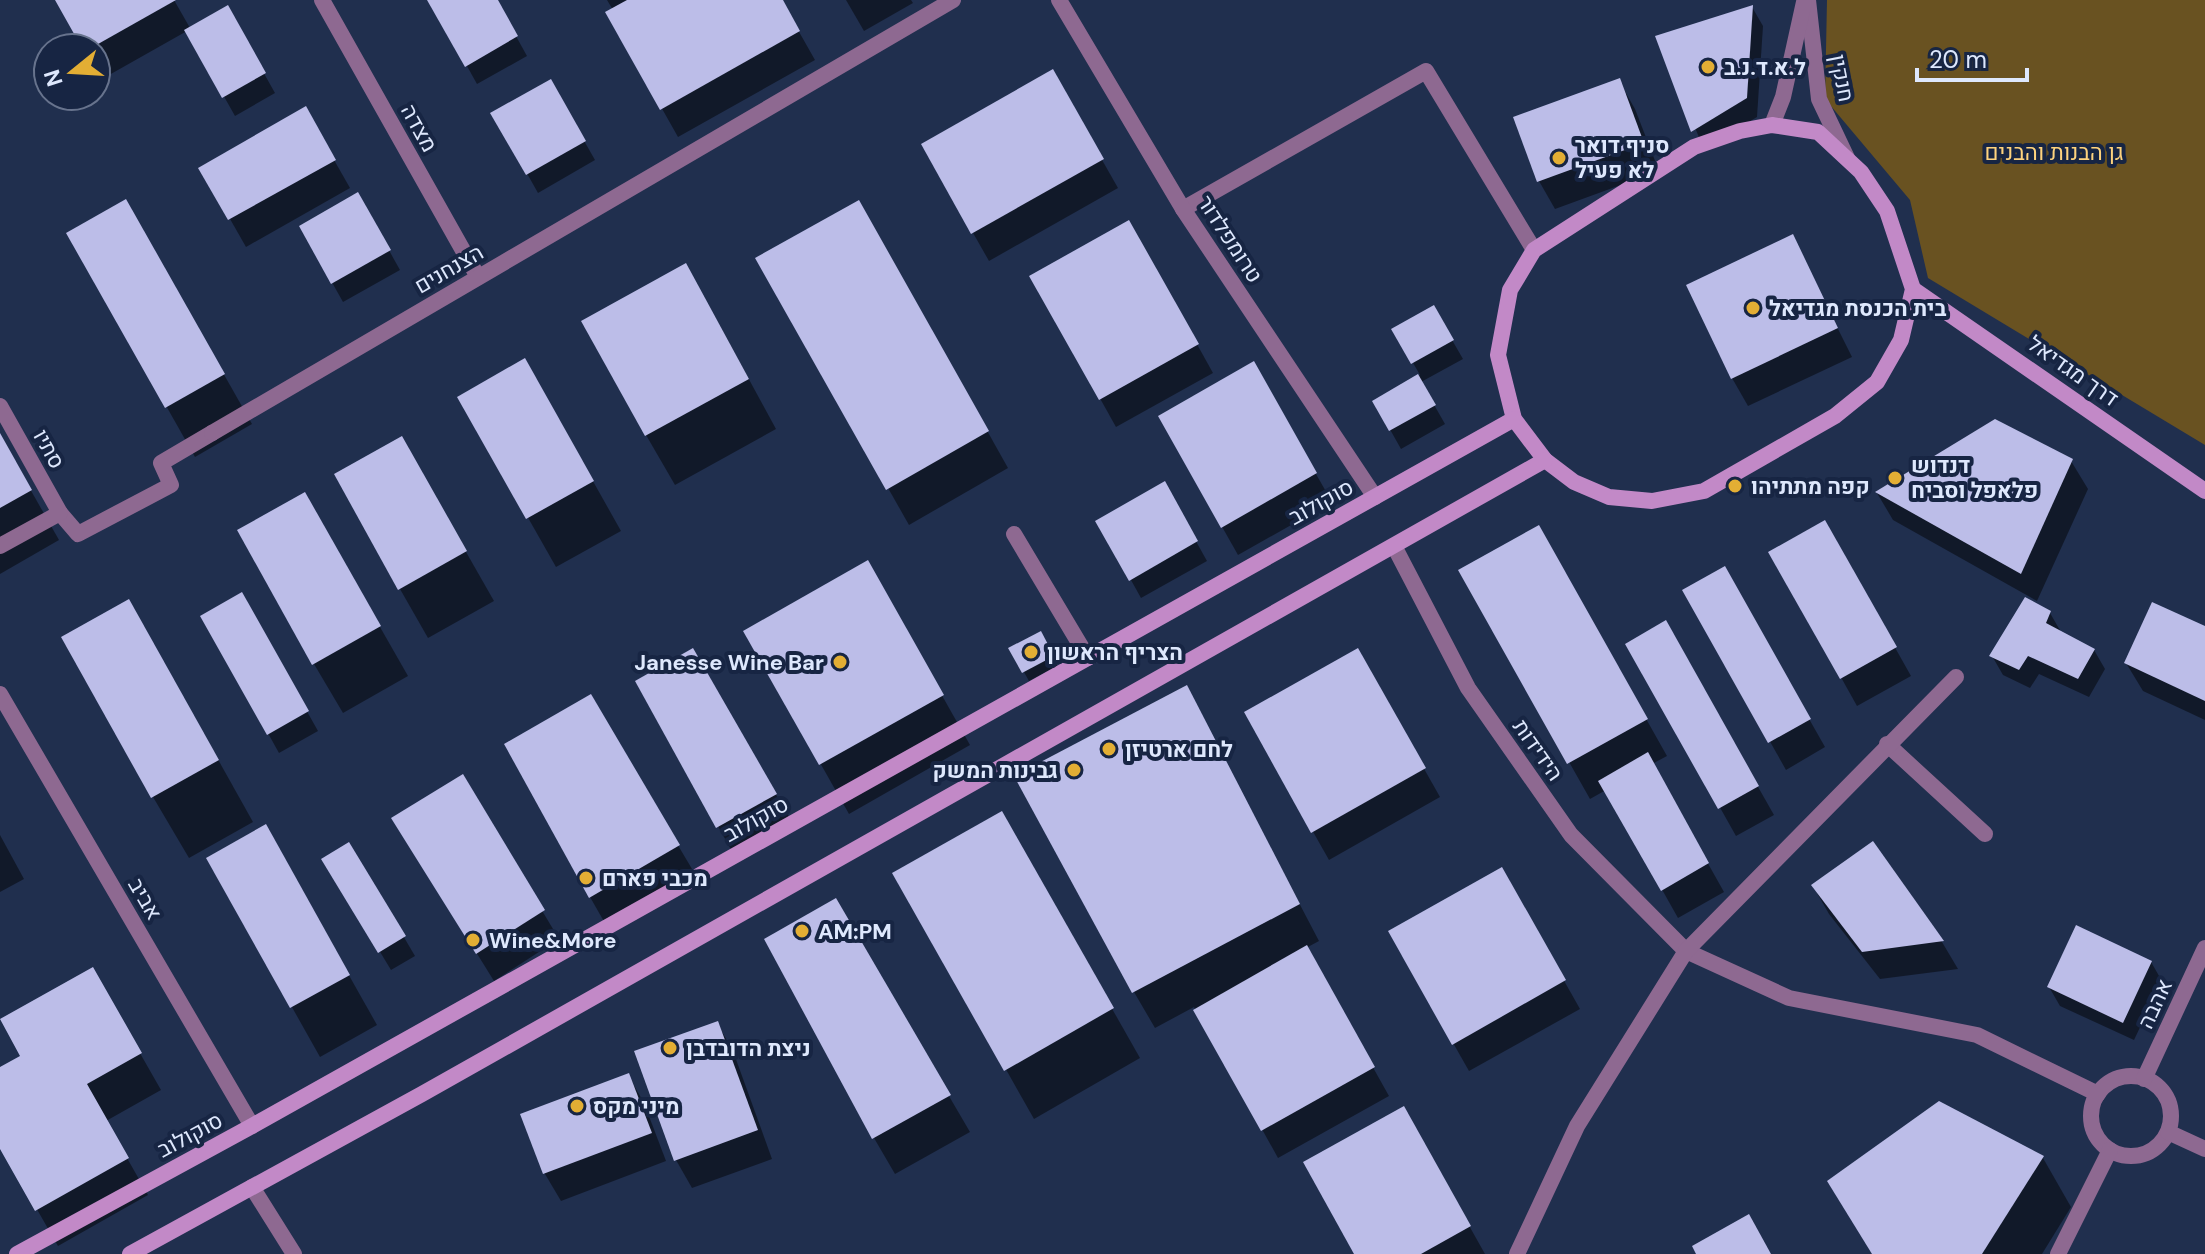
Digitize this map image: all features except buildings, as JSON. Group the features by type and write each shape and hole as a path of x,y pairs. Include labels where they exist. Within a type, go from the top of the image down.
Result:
{"main road":[{"path":"1772,125 1818,132 1848,160 1861,172 1887,211 1913,289 1901,340 1877,382 1835,416 1704,491 1652,501 1609,497 1574,482 1545,460 1514,419 1498,355 1510,290 1534,250 1694,147 1740,131 1772,125"},
{"name":"דרך מגדיאל","path":"1913,289 2205,491"},
{"name":"סוקולוב","path":"17,1254 252,1126 1514,419"},
{"path":"130,1254 1545,460"}],"street":[{"name":"מצדה","path":"322,0 478,277"},
{"name":"הצנחנים","path":"60,513 78,534 171,485 161,463 953,0"},
{"name":"טרומפלדור","path":"1059,0 1183,209 1375,497"},
{"name":"חנקין","path":"1772,125 1783,97 1806,0"},
{"name":"חנקין","path":"1806,0 1819,99 1848,160"},
{"path":"1183,209 1426,71 1534,250"},
{"name":"סתיו","path":"0,406 60,513"},
{"path":"0,546 60,513"},
{"path":"1014,534 1088,658"},
{"name":"הידידות","path":"1394,546 1468,688 1571,835 1686,951 1789,998 1977,1035 2098,1094"},
{"path":"1517,1254 1577,1126 1686,951 1956,677"},
{"name":"אביב","path":"0,694 252,1126"},
{"path":"1887,744 1985,834"},
{"name":"אהבה","path":"2144,1079 2205,948"},
{"path":"2119,1078 2144,1079 2165,1095 2170,1107 2168,1132 2154,1150 2143,1155 2120,1155 2100,1142 2091,1118 2098,1094 2119,1078"},
{"path":"2168,1132 2205,1149"},
{"path":"2058,1254 2110,1150"},
{"path":"252,1187 294,1254"}],"green space":[{"name":"גן הבנות והבנים","path":"1827,0 2205,0 2205,445 1928,278 1910,200 1825,99"}],"place":[{"name":"ל.א.ד.נ.ב","path":"1708,67"},
{"name":"סניף דואר לא פעיל","path":"1559,158"},
{"name":"בית הכנסת מגדיאל","path":"1753,308"},
{"name":"דנדוש פלאפל וסביח","path":"1895,478"},
{"name":"קפה מתתיהו","path":"1735,486"},
{"name":"הצריף הראשון","path":"1031,652"},
{"name":"Janesse Wine Bar","path":"840,662"},
{"name":"לחם ארטיזן","path":"1109,749"},
{"name":"גבינות המשק","path":"1074,770"},
{"name":"מכבי פארם","path":"586,878"},
{"name":"AM:PM","path":"802,931"},
{"name":"Wine&More","path":"473,940"},
{"name":"ניצת הדובדבן","path":"670,1048"},
{"name":"מיני מקס","path":"577,1106"}]}
